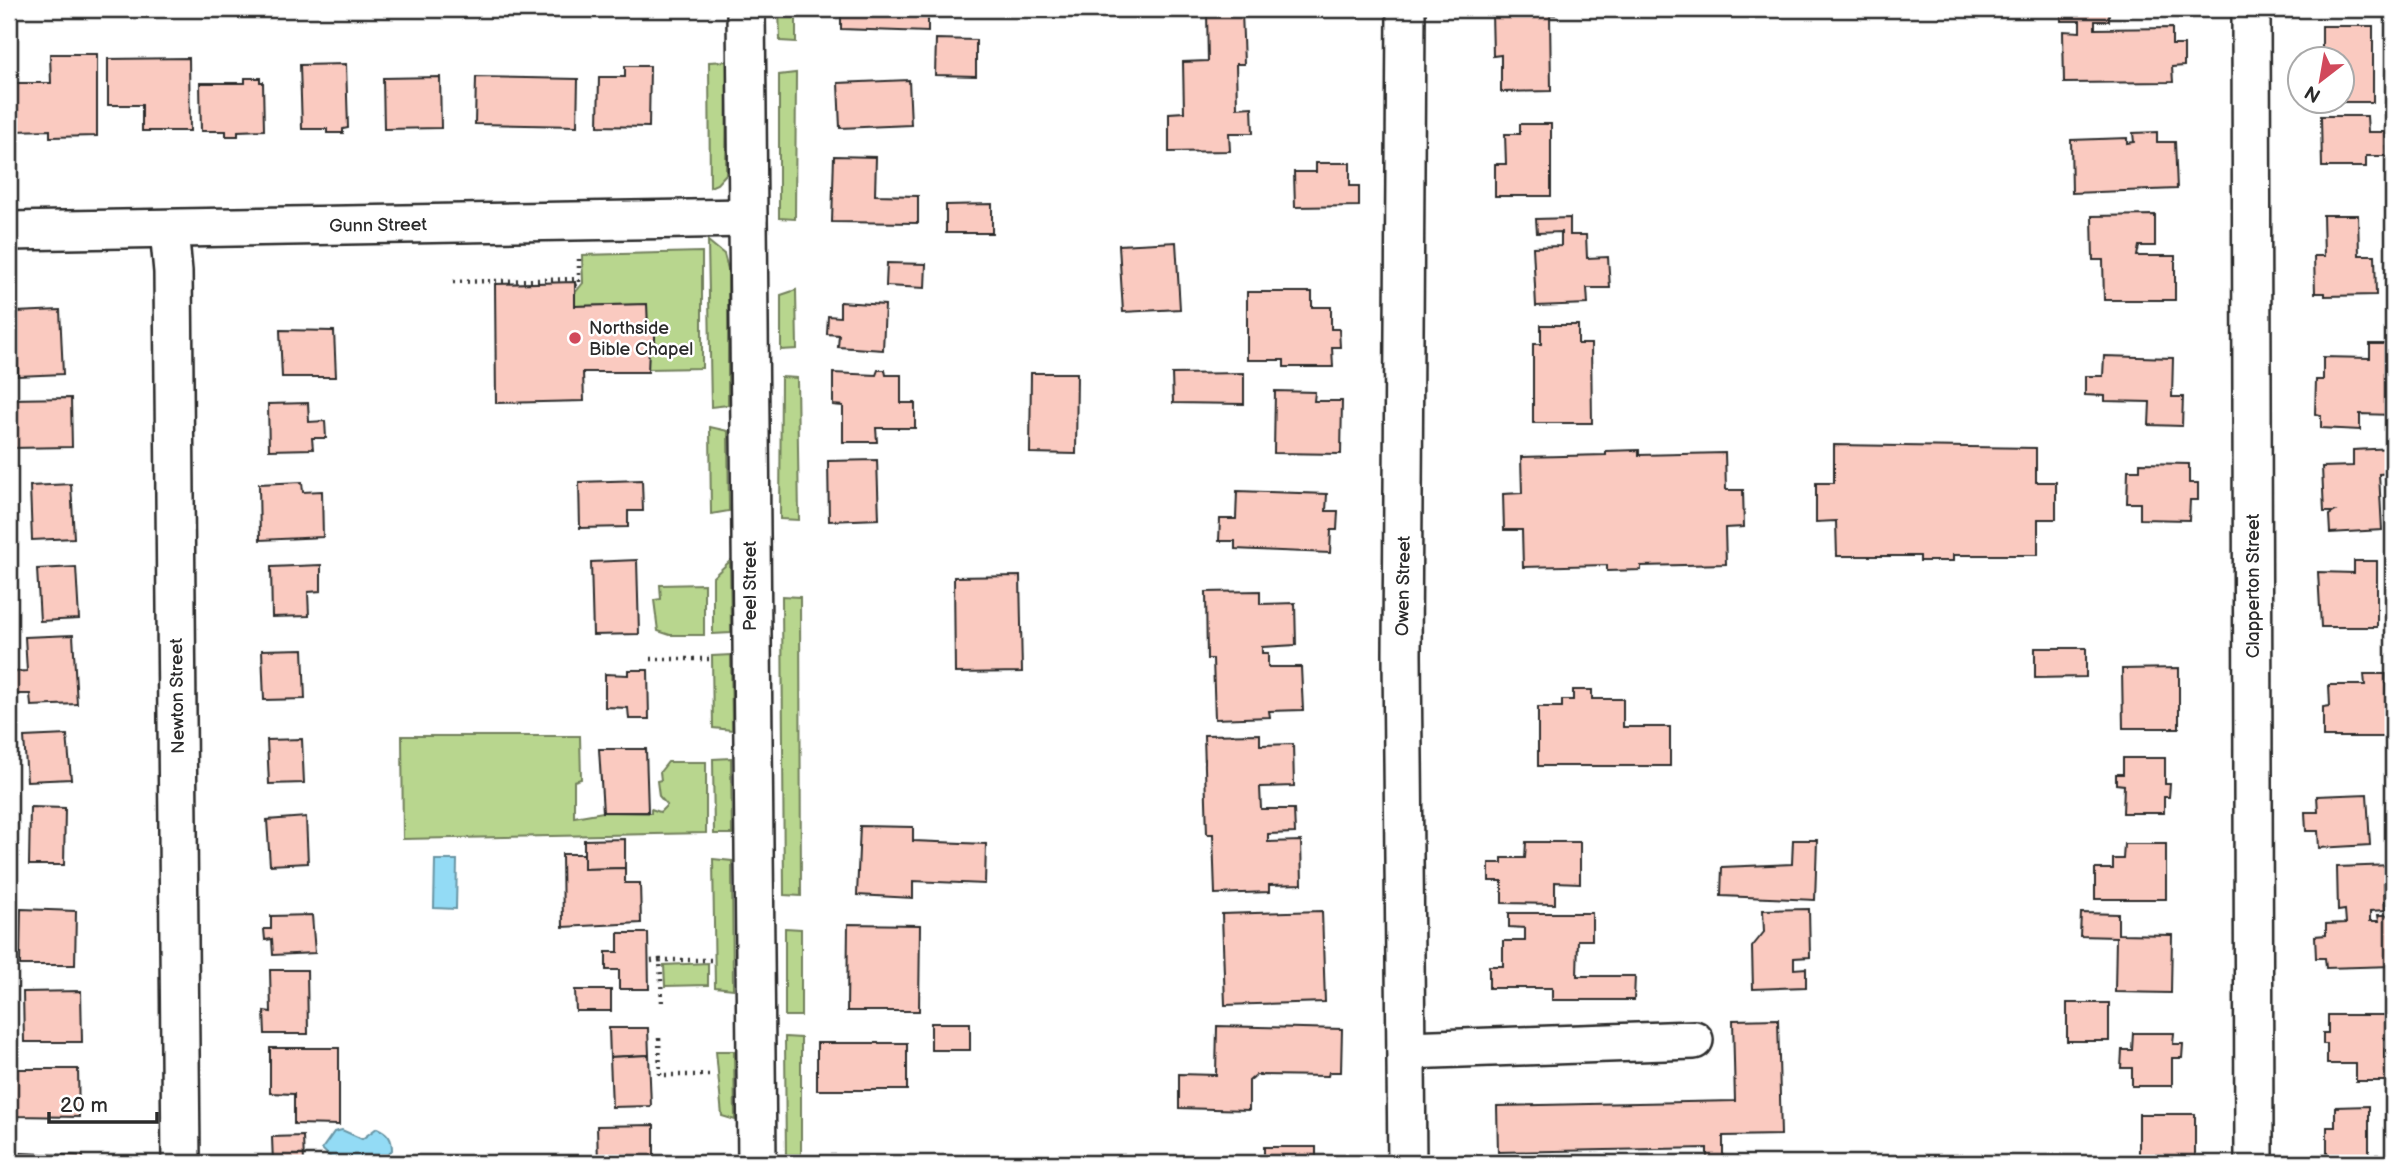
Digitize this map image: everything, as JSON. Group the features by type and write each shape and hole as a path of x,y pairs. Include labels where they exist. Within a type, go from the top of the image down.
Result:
{"street":[{"name":"Peel Street","path":"747,9 757,1163"},
{"name":"Owen Street","path":"1406,9 1402,655 1407,1163"},
{"name":"Clapperton Street","path":"2251,9 2254,1163"},
{"name":"Gunn Street","path":"9,230 748,218"},
{"name":"Newton Street","path":"169,229 173,314 181,1163"},
{"path":"1406,1050 1694,1040"}],"path":[{"path":"575,286 579,285 580,279 579,252"},
{"path":"453,282 580,279"},
{"path":"651,659 709,659"},
{"path":"660,960 662,1002"},
{"path":"651,961 712,960"},
{"path":"659,1038 660,1075 712,1075"}],"green space":[{"path":"779,9 796,9 796,42 780,41"},
{"path":"727,61 726,174 710,187 709,62"},
{"path":"796,73 795,219 779,218 779,75"},
{"path":"708,241 724,254 728,269 728,405 711,407"},
{"path":"702,252 702,368 648,369 647,304 575,306 575,293 583,283 582,255"},
{"path":"796,290 797,349 781,350 781,295"},
{"path":"781,377 797,378 799,520 780,519"},
{"path":"710,427 728,431 729,511 711,514"},
{"path":"730,561 731,633 713,634 713,577"},
{"path":"704,584 704,635 670,635 658,631 654,600 661,599 660,585"},
{"path":"782,596 800,597 801,896 784,895"},
{"path":"731,655 732,730 713,728 712,656"},
{"path":"402,736 580,736 581,779 574,781 574,817 603,812 651,813 651,809 660,812 667,805 659,796 657,781 661,780 660,772 668,762 706,762 706,833 403,839"},
{"path":"731,758 732,834 714,834 713,759"},
{"path":"713,859 732,861 733,989 715,987"},
{"path":"785,928 801,929 801,1016 785,1016"},
{"path":"708,963 708,985 665,986 664,965"},
{"path":"785,1037 801,1038 801,1163 786,1163"},
{"path":"716,1051 734,1051 735,1120 722,1116"}],"water":[{"path":"435,860 457,860 456,909 434,908"},
{"path":"377,1128 389,1136 392,1146 392,1150 380,1163 336,1163 322,1149 334,1132 342,1130 362,1139"}],"building":[{"path":"841,9 928,9 928,32 841,29"},
{"path":"1518,9 1555,9 1555,15 1550,15 1551,91 1501,92 1501,55 1493,56 1492,12 1518,12"},
{"path":"2061,9 2109,9 2109,21 2095,21 2095,29 2172,28 2172,45 2184,45 2184,66 2172,67 2173,82 2064,83 2063,31 2080,32 2080,21 2061,21"},
{"path":"1242,12 1244,64 1236,64 1237,108 1252,107 1253,133 1229,133 1230,151 1169,152 1169,113 1184,112 1183,62 1208,61 1207,13"},
{"path":"2322,26 2373,26 2373,102 2356,102 2356,46 2322,46"},
{"path":"936,39 976,40 976,76 935,75"},
{"path":"50,54 97,54 97,136 50,137 50,130 14,131 13,83 51,83"},
{"path":"189,58 190,131 142,131 142,105 108,105 108,59"},
{"path":"346,64 348,128 343,129 343,133 327,133 327,129 302,129 300,65"},
{"path":"625,66 650,66 649,127 598,126 599,77 625,77"},
{"path":"440,77 441,128 384,129 383,78"},
{"path":"476,77 578,79 577,126 475,124"},
{"path":"245,78 260,78 260,82 263,82 264,130 238,131 238,136 226,136 226,131 201,131 200,83 245,83"},
{"path":"909,80 911,125 840,128 838,83"},
{"path":"2321,116 2367,116 2368,132 2386,132 2387,156 2366,156 2366,167 2322,167"},
{"path":"1520,124 1551,124 1551,196 1495,196 1495,164 1506,164 1505,134 1520,134"},
{"path":"2157,132 2157,142 2175,142 2177,189 2072,193 2071,140 2127,138 2127,143 2134,142 2133,133"},
{"path":"834,156 876,157 875,195 918,196 918,223 832,222"},
{"path":"1316,163 1350,163 1350,186 1359,186 1359,206 1295,207 1294,172 1316,172"},
{"path":"992,204 992,233 946,233 946,205"},
{"path":"2155,215 2155,246 2139,246 2137,256 2175,256 2175,300 2104,300 2103,260 2093,260 2092,216"},
{"path":"2323,215 2358,215 2359,255 2375,255 2376,295 2325,296 2325,293 2315,293 2314,256 2324,256"},
{"path":"1570,218 1570,235 1586,235 1587,258 1608,257 1610,288 1587,288 1588,304 1536,306 1533,247 1561,246 1561,232 1537,233 1536,219"},
{"path":"1176,242 1180,309 1123,312 1119,245"},
{"path":"887,263 926,264 925,288 886,286"},
{"name":"Northside Bible Chapel","path":"575,282 575,306 647,304 648,329 655,330 655,347 649,348 648,372 583,372 584,401 496,403 495,284"},
{"path":"1247,292 1312,292 1312,307 1331,307 1331,329 1339,329 1340,347 1332,347 1333,367 1284,367 1284,360 1247,360"},
{"path":"840,302 885,305 883,350 838,347 839,335 827,334 828,316 840,317"},
{"path":"60,310 63,374 18,376 16,312"},
{"path":"1541,325 1578,325 1578,344 1591,344 1592,423 1533,423 1533,344 1541,344"},
{"path":"280,330 334,331 336,377 282,377"},
{"path":"2370,344 2393,344 2393,415 2360,414 2360,430 2321,428 2321,415 2315,414 2316,380 2323,380 2323,357 2370,358"},
{"path":"2104,356 2173,358 2172,397 2183,397 2182,426 2149,425 2150,402 2105,401 2105,396 2085,395 2085,376 2103,376"},
{"path":"878,370 885,370 886,375 901,375 901,403 915,403 915,428 876,428 877,442 843,442 843,406 833,405 833,373 876,375"},
{"path":"1031,373 1077,373 1076,454 1030,453"},
{"path":"1244,373 1244,404 1173,403 1172,374"},
{"path":"1275,391 1315,392 1314,401 1342,401 1341,454 1274,453"},
{"path":"71,398 72,447 11,448 10,399"},
{"path":"308,403 309,422 325,421 326,438 312,438 313,449 269,450 268,404"},
{"path":"1834,445 2036,448 2036,482 2056,482 2056,519 2038,519 2038,555 1953,555 1953,561 1920,561 1920,556 1837,556 1836,521 1816,522 1816,483 1834,483"},
{"path":"2393,448 2393,473 2379,474 2382,530 2330,533 2329,515 2334,512 2324,512 2322,467 2353,466 2353,450"},
{"path":"1639,450 1639,455 1725,453 1726,490 1743,490 1744,527 1725,528 1726,564 1641,566 1641,570 1607,571 1607,565 1523,567 1522,530 1504,530 1503,494 1522,493 1521,457 1606,455 1606,451"},
{"path":"877,460 879,519 829,521 828,461"},
{"path":"2140,463 2189,464 2189,483 2198,483 2198,500 2190,500 2189,520 2140,519 2140,503 2127,503 2128,470 2140,470"},
{"path":"642,480 643,511 628,511 628,527 580,528 579,482"},
{"path":"302,482 303,492 322,491 323,537 260,540 259,484"},
{"path":"71,484 74,538 32,540 30,486"},
{"path":"1237,491 1327,494 1326,511 1338,511 1337,530 1331,530 1330,553 1235,549 1235,541 1219,541 1220,519 1236,519"},
{"path":"637,560 639,634 593,635 591,562"},
{"path":"2354,561 2377,561 2377,627 2321,627 2318,572 2354,573"},
{"path":"321,565 321,591 308,592 309,616 272,617 271,567"},
{"path":"76,567 79,619 40,621 37,569"},
{"path":"1020,576 1022,672 955,673 954,577"},
{"path":"1260,591 1260,604 1295,603 1296,645 1262,647 1262,653 1268,653 1268,667 1301,667 1303,710 1269,711 1270,717 1215,719 1213,659 1207,659 1206,592"},
{"path":"73,635 77,704 31,706 30,694 13,694 12,672 27,671 25,637"},
{"path":"2035,648 2086,648 2086,677 2035,678"},
{"path":"303,649 305,699 264,700 262,650"},
{"path":"2179,668 2179,728 2123,728 2122,669"},
{"path":"628,670 648,670 649,719 629,719 628,708 605,707 605,674 628,675"},
{"path":"2364,674 2386,674 2386,737 2323,737 2323,707 2330,706 2329,685 2365,685"},
{"path":"1573,690 1592,690 1592,699 1623,699 1623,727 1670,727 1670,766 1538,766 1538,707 1562,707 1562,700 1573,700"},
{"path":"1260,734 1260,745 1293,744 1294,786 1260,787 1261,809 1294,809 1295,833 1268,834 1268,842 1301,841 1302,884 1269,885 1269,892 1215,894 1213,834 1207,834 1204,735"},
{"path":"67,735 71,779 27,781 24,737"},
{"path":"302,739 304,783 269,784 267,740"},
{"path":"599,749 646,749 648,812 603,812"},
{"path":"2123,758 2165,758 2165,784 2170,784 2169,797 2164,797 2164,813 2123,813 2124,785 2116,784 2116,774 2123,774"},
{"path":"2367,794 2370,845 2319,848 2318,831 2306,831 2305,812 2318,812 2317,796"},
{"path":"30,807 65,808 64,865 29,865"},
{"path":"306,817 308,863 270,865 267,820"},
{"path":"860,826 913,827 913,841 986,844 985,884 913,881 913,898 857,895"},
{"path":"625,839 625,868 584,869 584,840"},
{"path":"1793,840 1817,840 1815,900 1721,896 1722,867 1792,864"},
{"path":"1526,842 1580,842 1580,883 1555,882 1555,904 1502,903 1502,881 1489,881 1489,863 1502,863 1502,858 1525,858"},
{"path":"2124,844 2166,844 2166,899 2095,899 2095,869 2113,869 2113,859 2123,859"},
{"path":"562,854 584,854 584,869 625,868 625,883 640,883 641,923 563,927"},
{"path":"2393,865 2393,882 2384,882 2385,910 2370,911 2370,921 2379,921 2378,915 2393,915 2393,966 2326,968 2325,958 2316,958 2315,936 2326,935 2326,924 2346,923 2345,910 2338,911 2337,867"},
{"path":"21,909 76,911 75,965 20,965"},
{"path":"1809,909 1810,957 1794,958 1794,969 1806,968 1806,987 1753,989 1752,947 1764,932 1763,910"},
{"path":"1322,911 1325,1002 1225,1005 1222,914"},
{"path":"1509,913 1592,913 1592,940 1578,940 1577,976 1635,976 1634,1000 1552,1000 1552,988 1489,988 1489,966 1503,966 1503,941 1525,941 1525,928 1509,927"},
{"path":"2081,913 2118,914 2118,934 2172,935 2171,993 2115,992 2116,937 2080,936"},
{"path":"312,915 315,953 273,955 272,939 265,940 264,929 271,929 271,916"},
{"path":"848,924 920,925 919,1011 847,1011"},
{"path":"618,933 648,933 649,989 619,989 619,970 606,970 606,952 618,952"},
{"path":"270,970 307,970 308,1034 265,1034 264,1011 271,1012"},
{"path":"575,990 611,990 611,1011 576,1011"},
{"path":"81,991 82,1042 24,1042 23,992"},
{"path":"2067,1003 2109,1003 2109,1041 2067,1041"},
{"path":"2328,1015 2393,1015 2393,1038 2384,1038 2384,1059 2393,1059 2393,1081 2356,1081 2356,1064 2327,1064 2327,1044 2323,1044 2323,1033 2328,1033"},
{"path":"1778,1019 1781,1135 1723,1136 1723,1161 1707,1161 1707,1148 1498,1152 1497,1106 1735,1101 1733,1020"},
{"path":"931,1023 970,1023 970,1050 931,1050"},
{"path":"1217,1026 1342,1029 1341,1072 1329,1072 1328,1076 1256,1075 1249,1081 1249,1110 1179,1108 1179,1074 1216,1075"},
{"path":"609,1028 648,1028 649,1055 610,1057"},
{"path":"2133,1033 2174,1033 2173,1044 2183,1044 2182,1058 2172,1058 2172,1086 2132,1086 2132,1068 2121,1068 2122,1050 2132,1050"},
{"path":"817,1043 907,1043 907,1090 817,1090"},
{"path":"270,1048 339,1048 339,1125 294,1124 294,1094 270,1093"},
{"path":"649,1055 651,1106 612,1107 610,1057"},
{"path":"14,1069 78,1069 79,1117 15,1116"},
{"path":"2369,1106 2369,1163 2327,1163 2327,1127 2335,1127 2335,1107"},
{"path":"2139,1114 2195,1114 2195,1163 2139,1163"},
{"path":"654,1125 654,1163 598,1163 597,1126"},
{"path":"303,1136 304,1163 273,1163 272,1137"},
{"path":"1264,1147 1316,1147 1316,1163 1238,1163 1238,1160 1264,1161"},
{"path":"21,1153 83,1156 83,1163 21,1163"}],"place":[{"name":"Northside Bible Chapel","path":"575,338"}]}
